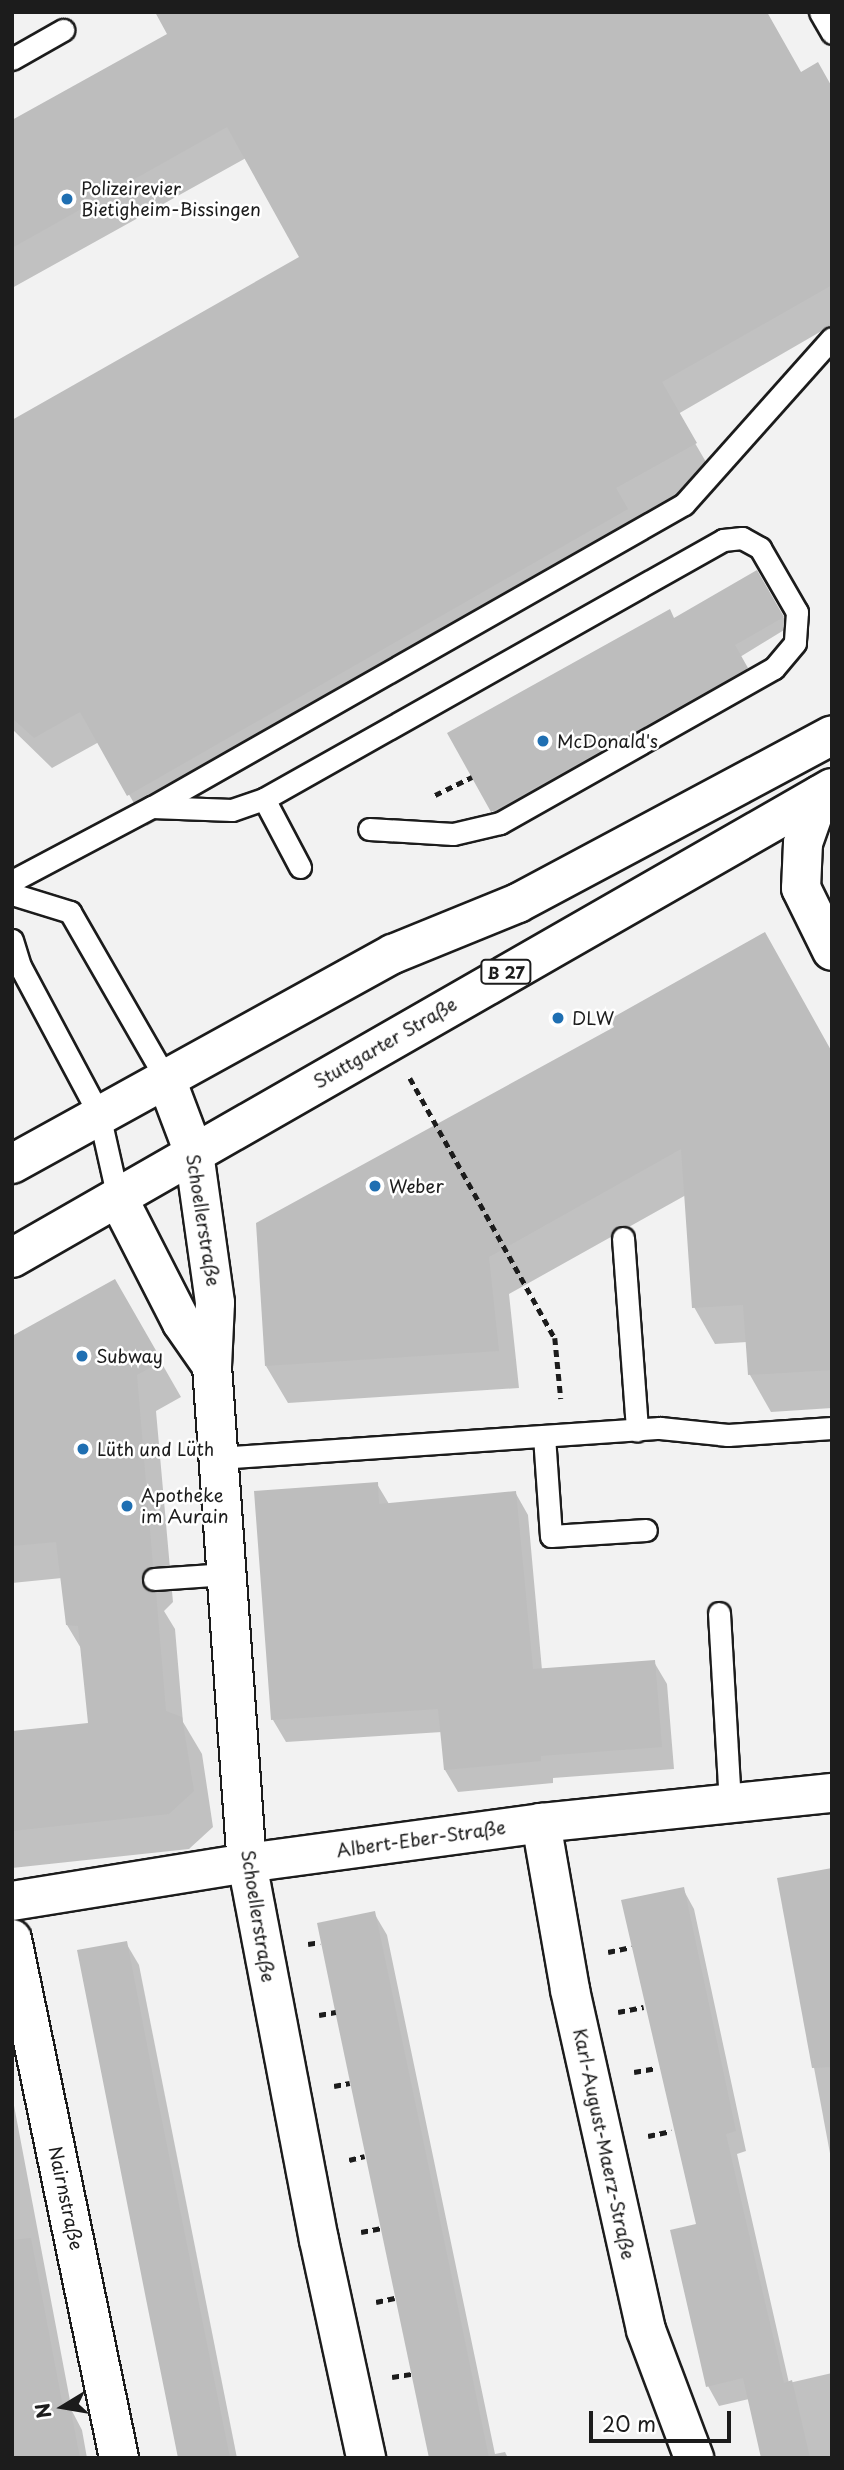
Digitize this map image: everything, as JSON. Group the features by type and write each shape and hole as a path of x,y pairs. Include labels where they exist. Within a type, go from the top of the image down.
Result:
{"street":[{"path":"12,1164 393,954 518,903 832,735"},
{"path":"826,791 803,843 801,888 832,951"},
{"name":"Stuttgarter Straße","path":"12,1258 826,791"},
{"name":"Schoellerstraße","path":"166,1079 194,1153 215,1303 212,1366 247,1863 319,2240 366,2458"},
{"path":"118,1198 182,1323 212,1366"},
{"name":"Albert-Eber-Straße","path":"12,1902 247,1863 541,1823 730,1801 832,1793"},
{"name":"Karl-August-Maerz-Straße","path":"541,1823 570,1990 646,2330 694,2458"},
{"name":"Nairnstraße","path":"12,1939 119,2458"}],"lane":[{"path":"820,12 832,33"},
{"path":"12,59 63,30"},
{"path":"12,881 152,807 684,504 832,338"},
{"path":"152,807 232,810 264,799 723,540 742,538 760,548 797,612 795,643 774,668 500,822 453,834 369,828"},
{"path":"264,799 300,867"},
{"path":"12,894 70,912 166,1079"},
{"path":"12,940 20,966 99,1114 118,1198"},
{"path":"623,1238 637,1430"},
{"path":"218,1458 637,1430 728,1435 832,1428"},
{"path":"554,1435 551,1536 646,1530"},
{"path":"154,1579 227,1574"},
{"path":"719,1613 730,1801"}],"path":[{"path":"388,1041 555,1338 554,1435"}],"building":[{"path":"155,12 767,12 801,72 818,62 832,87 832,285 662,382 697,443 616,488 628,509 127,796 80,712 34,738 12,718 12,420 299,257 227,127 12,248 12,120 167,34"},
{"path":"757,570 784,617 735,645 748,668 491,812 447,733 670,609 674,618"},
{"path":"765,932 832,1052 832,1370 748,1375 743,1305 692,1308 681,1149 489,1257 499,1351 265,1366 256,1223 614,1027 610,1019"},
{"path":"115,1279 162,1361 137,1375 153,1566 141,1579 144,1587 156,1592 166,1711 182,1717 194,1791 169,1814 12,1831 12,1731 88,1723 78,1626 66,1625 56,1542 12,1546 12,1336"},
{"path":"378,1482 379,1504 516,1491 533,1669 655,1660 662,1747 541,1756 541,1761 444,1770 438,1709 271,1720 254,1491"},
{"path":"832,1868 832,2067 812,2068 777,1878"},
{"path":"684,1887 736,2131 726,2134 784,2383 792,2380 810,2458 761,2458 743,2378 706,2387 670,2230 696,2224 621,1900"},
{"path":"375,1911 489,2458 429,2458 333,2001 317,1923"},
{"path":"127,1941 230,2458 178,2458 146,2299 77,1950"},
{"path":"31,2238 63,2407 70,2406 80,2458 12,2458 12,2240"}],"place":[{"name":"Polizeirevier Bietigheim-Bissingen","path":"67,199"},
{"name":"McDonald's","path":"543,741"},
{"name":"DLW","path":"558,1018"},
{"name":"Weber","path":"375,1186"},
{"name":"Subway","path":"82,1356"},
{"name":"Lüth und Lüth","path":"83,1449"},
{"name":"Apotheke im Aurain","path":"127,1506"}]}
